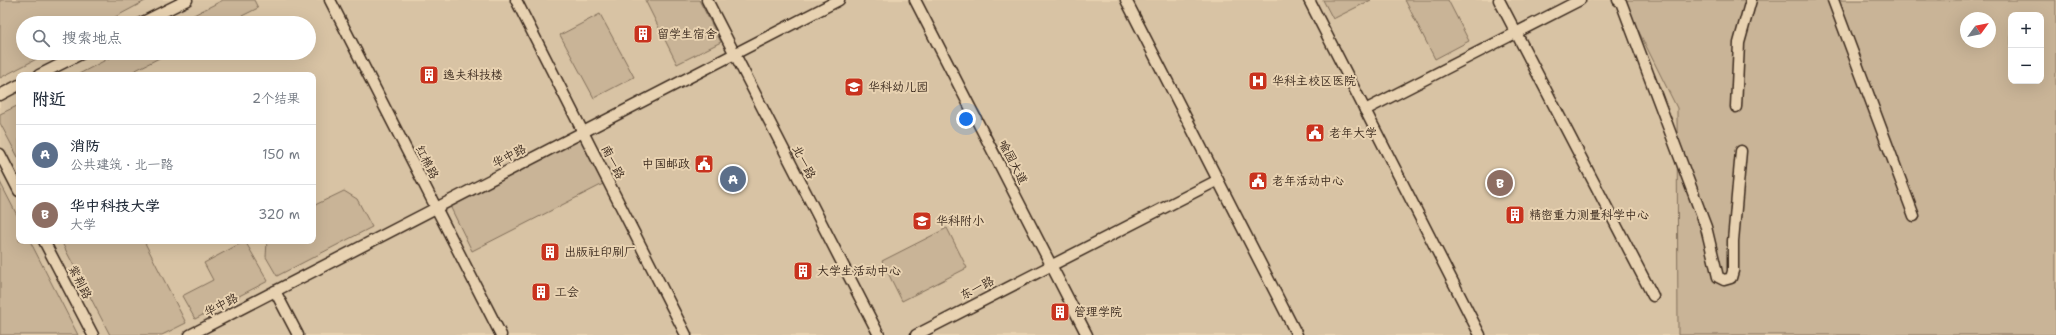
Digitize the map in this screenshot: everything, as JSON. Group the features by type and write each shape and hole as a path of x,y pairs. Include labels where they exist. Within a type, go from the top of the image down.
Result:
{"street":[{"path":"155,16 186,0"},
{"name":"红棉路","path":"330,0 501,335"},
{"name":"南一路","path":"516,0 686,335"},
{"name":"北一路","path":"707,0 879,335"},
{"name":"华中路","path":"190,335 839,0"},
{"name":"喻园大道","path":"915,0 1087,335"},
{"path":"1126,0 1297,335"},
{"path":"1309,0 1480,335"},
{"path":"1499,0 1653,296"},
{"path":"1365,110 1580,0"},
{"path":"1618,0 1621,2 1706,227 1718,277 1724,280 1731,278 1733,271 1733,241 1742,151"},
{"path":"1736,107 1739,43 1751,0"},
{"path":"1833,0 1914,216"},
{"path":"45,72 69,60"},
{"path":"0,95 16,87"},
{"path":"0,154 16,185"},
{"name":"东一路","path":"916,335 1218,180"},
{"name":"紫荆路","path":"46,244 93,335"},
{"path":"275,291 298,335"}],"shaded area":[{"path":"0,0 1924,0 2056,335 0,335"},
{"path":"0,0 147,0 117,16 16,16 16,60 35,60 0,78"},
{"path":"223,0 254,0 258,8 242,16 192,16"},
{"path":"645,0 699,0 721,42 677,64"},
{"path":"1323,0 1371,0 1333,19"},
{"path":"1405,0 1448,0 1469,41 1435,59"},
{"path":"1623,0 2056,0 2056,335 1678,335 1677,108"},
{"path":"600,14 634,77 594,98 560,35"},
{"path":"106,60 155,60 132,72 83,72"},
{"path":"16,106 16,153 0,123 0,114"},
{"path":"581,139 603,184 472,251 450,206"},
{"path":"0,182 16,213 16,244 32,244 78,335 0,335"},
{"path":"344,191 357,199 372,227 277,276 266,257 267,244 316,244 316,205"},
{"path":"947,228 967,268 902,301 882,261"},
{"path":"63,244 146,244 186,323 162,335 110,335"},
{"path":"239,244 247,244 268,281 195,319 182,296 213,280 204,263"}],"place":[{"name":"留学生宿舍","path":"643,34"},
{"name":"逸夫科技楼","path":"429,75"},
{"name":"华科主校区医院","path":"1258,81"},
{"name":"华科幼儿园","path":"854,87"},
{"name":"老年大学","path":"1315,133"},
{"name":"中国邮政","path":"704,164"},
{"name":"消防","path":"733,179"},
{"name":"老年活动中心","path":"1258,181"},
{"name":"华中科技大学","path":"1500,183"},
{"name":"精密重力测量科学中心","path":"1515,215"},
{"name":"华科附小","path":"922,221"},
{"name":"出版社印刷厂","path":"550,252"},
{"name":"大学生活动中心","path":"803,271"},
{"name":"工会","path":"541,292"},
{"name":"管理学院","path":"1060,312"}]}
